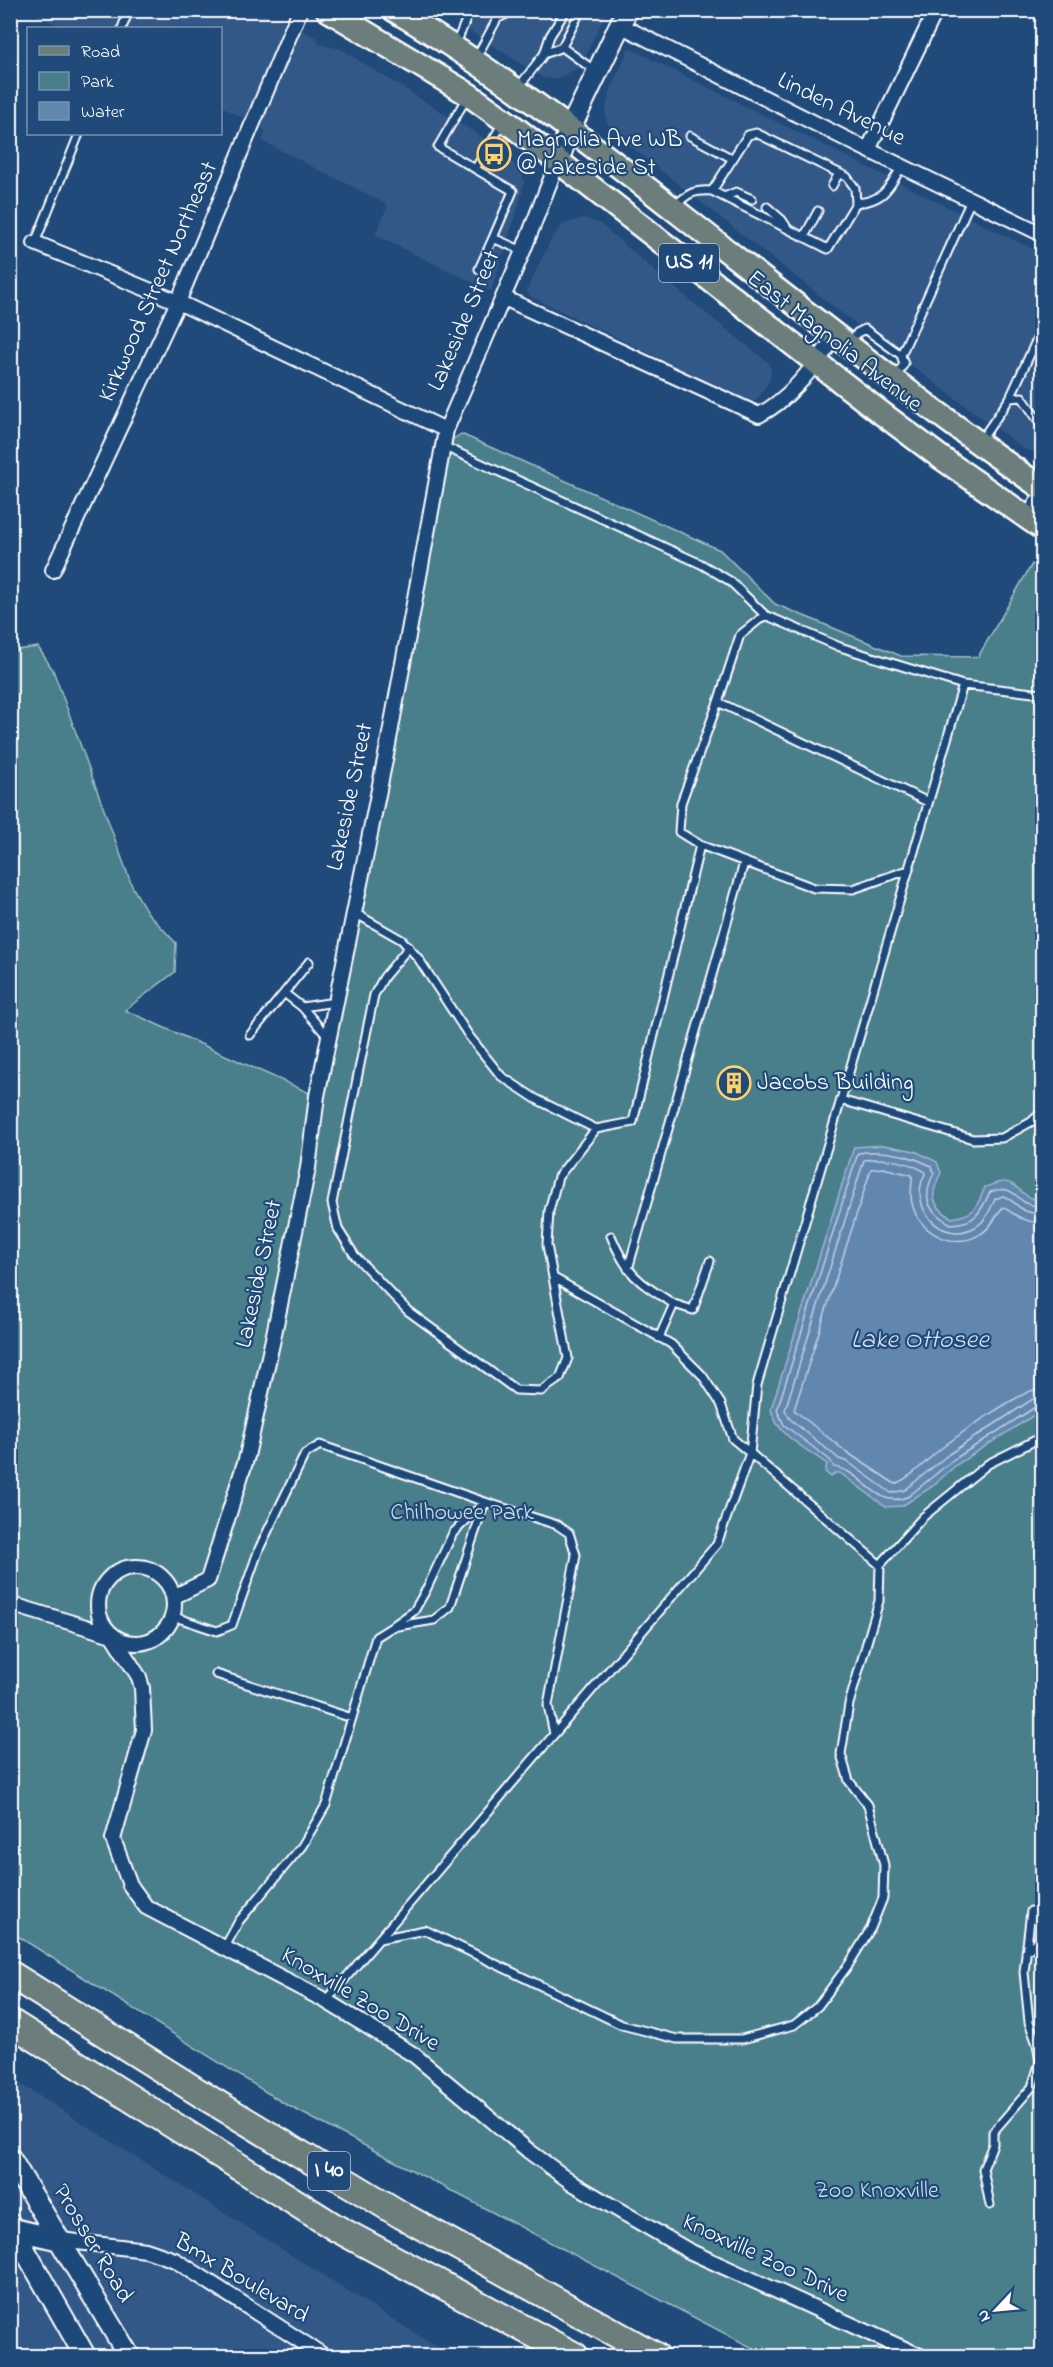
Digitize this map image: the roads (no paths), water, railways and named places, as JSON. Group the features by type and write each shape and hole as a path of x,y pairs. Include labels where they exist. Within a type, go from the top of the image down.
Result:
{"highway":[{"name":"I 40","path":"10,1974 211,2100 404,2216 656,2356"},
{"name":"I 40","path":"12,2023 336,2228 575,2356"}],"main road":[{"name":"East Magnolia Avenue","path":"328,10 468,94 505,120 816,363 940,457 1035,523"},
{"name":"East Magnolia Avenue","path":"394,10 455,46 570,129 894,381 978,444 1042,488"}],"street":[{"name":"Kirkwood Street Northeast","path":"53,570 178,302 300,10"},
{"path":"868,150 936,10"},
{"name":"Linden Avenue","path":"624,18 868,150 1042,234"},
{"name":"Lakeside Street","path":"173,1597 208,1580 247,1456 308,1168 317,1096 328,1037 387,750 446,430 523,251 570,129 624,18"},
{"path":"35,243 178,302 446,430"},
{"path":"504,297 759,415 779,402 816,363 842,340"},
{"path":"1035,523 1042,495"},
{"path":"10,1604 112,1635 130,1643 142,1643 154,1639 163,1631 172,1616 173,1597 169,1586 160,1576 149,1569 130,1567 112,1574 103,1584 98,1596 98,1609 101,1622 112,1635"},
{"name":"Knoxville Zoo Drive","path":"112,1635 139,1677 142,1688 144,1730 113,1839 130,1885 146,1906 326,2001 414,2055 530,2152 574,2184 689,2251 920,2356"},
{"name":"Prosser Road","path":"10,2158 129,2356"},
{"path":"12,2226 60,2240"},
{"path":"12,2226 85,2356"},
{"name":"Bmx Boulevard","path":"60,2240 146,2250 175,2260 324,2356"}],"lane":[{"path":"122,27 129,10"},
{"path":"455,46 470,10"},
{"path":"475,60 502,10"},
{"path":"498,18 515,10"},
{"path":"517,90 544,54 550,36 566,10"},
{"path":"544,54 562,47 581,10"},
{"path":"562,47 597,73"},
{"path":"468,94 438,147 513,191 479,268"},
{"path":"475,169 505,120"},
{"path":"673,208 688,193 699,190 712,191 828,249 856,203 855,188 847,177 756,133 748,135 712,191"},
{"path":"35,243 79,135"},
{"path":"690,136 733,159"},
{"path":"856,203 877,200 888,190 902,166"},
{"path":"832,186 839,173"},
{"path":"724,197 736,192 752,199"},
{"path":"894,381 903,364 901,355 971,200"},
{"path":"767,207 782,220 788,229"},
{"path":"804,237 818,211"},
{"path":"493,238 523,251"},
{"path":"978,444 1010,398 1042,328"},
{"path":"842,340 865,329 901,355"},
{"path":"1010,398 1022,397 1042,426"},
{"path":"443,446 701,564 730,581 765,615 840,647 963,685 1042,694"},
{"path":"765,615 740,635 681,802 679,832 700,845 814,888 853,889 908,870"},
{"path":"326,2001 717,1544 750,1453 757,1384 963,685"},
{"path":"718,702 928,802"},
{"path":"409,947 384,977 374,995 332,1203 338,1229 355,1256 408,1311 516,1390 542,1391 560,1378 568,1358 548,1245 549,1210 558,1177 596,1130 633,1122 700,845"},
{"path":"628,1269 744,863"},
{"path":"353,912 402,940 409,947 469,1036 501,1076 536,1099 596,1130"},
{"path":"250,1035 309,962"},
{"path":"284,993 302,1007 328,1037"},
{"path":"302,1007 335,1002"},
{"path":"841,1100 973,1139 1002,1138 1031,1122 1042,1112"},
{"path":"611,1236 623,1263 641,1284 674,1304 693,1310 710,1261"},
{"path":"554,1278 671,1344 702,1375 721,1404 733,1439 880,1565"},
{"path":"659,1338 674,1304"},
{"path":"379,1939 425,1930 622,2025 677,2039 742,2039 794,2025 818,2006 849,1964 871,1928 883,1898 884,1865 868,1805 849,1781 842,1754 849,1704 879,1601 880,1565 923,1517 988,1464 1042,1437"},
{"path":"172,1616 217,1631 232,1625 259,1550 305,1455 320,1446 557,1525 569,1533 576,1556 548,1705 554,1734"},
{"path":"392,1627 434,1620 450,1606 485,1502"},
{"path":"225,1947 239,1921 302,1846 326,1804 376,1637 414,1611 453,1533 485,1502"},
{"path":"216,1674 352,1718"},
{"path":"990,2205 983,2169 993,2144 993,2132 1032,2087 1040,2062 1037,2044 1029,2022 1024,1972 1030,1911"},
{"path":"1026,1952 1042,1936"}],"water":[{"name":"Lake Ottosee","path":"884,1145 915,1151 937,1162 941,1173 935,1187 934,1198 939,1208 952,1218 971,1212 977,1205 985,1187 1000,1182 1014,1185 1030,1198 1042,1199 1042,1410 956,1465 933,1486 902,1506 886,1507 840,1473 835,1473 831,1477 825,1472 827,1464 786,1434 774,1418 771,1409 854,1147"}],"place":[{"name":"Magnolia Ave WB @ Lakeside St","path":"494,154"},
{"name":"Jacobs Building","path":"734,1083"}],"park label":[{"name":"Chilhowee Park","path":"462,1513"},
{"name":"Zoo Knoxville","path":"877,2191"}]}
